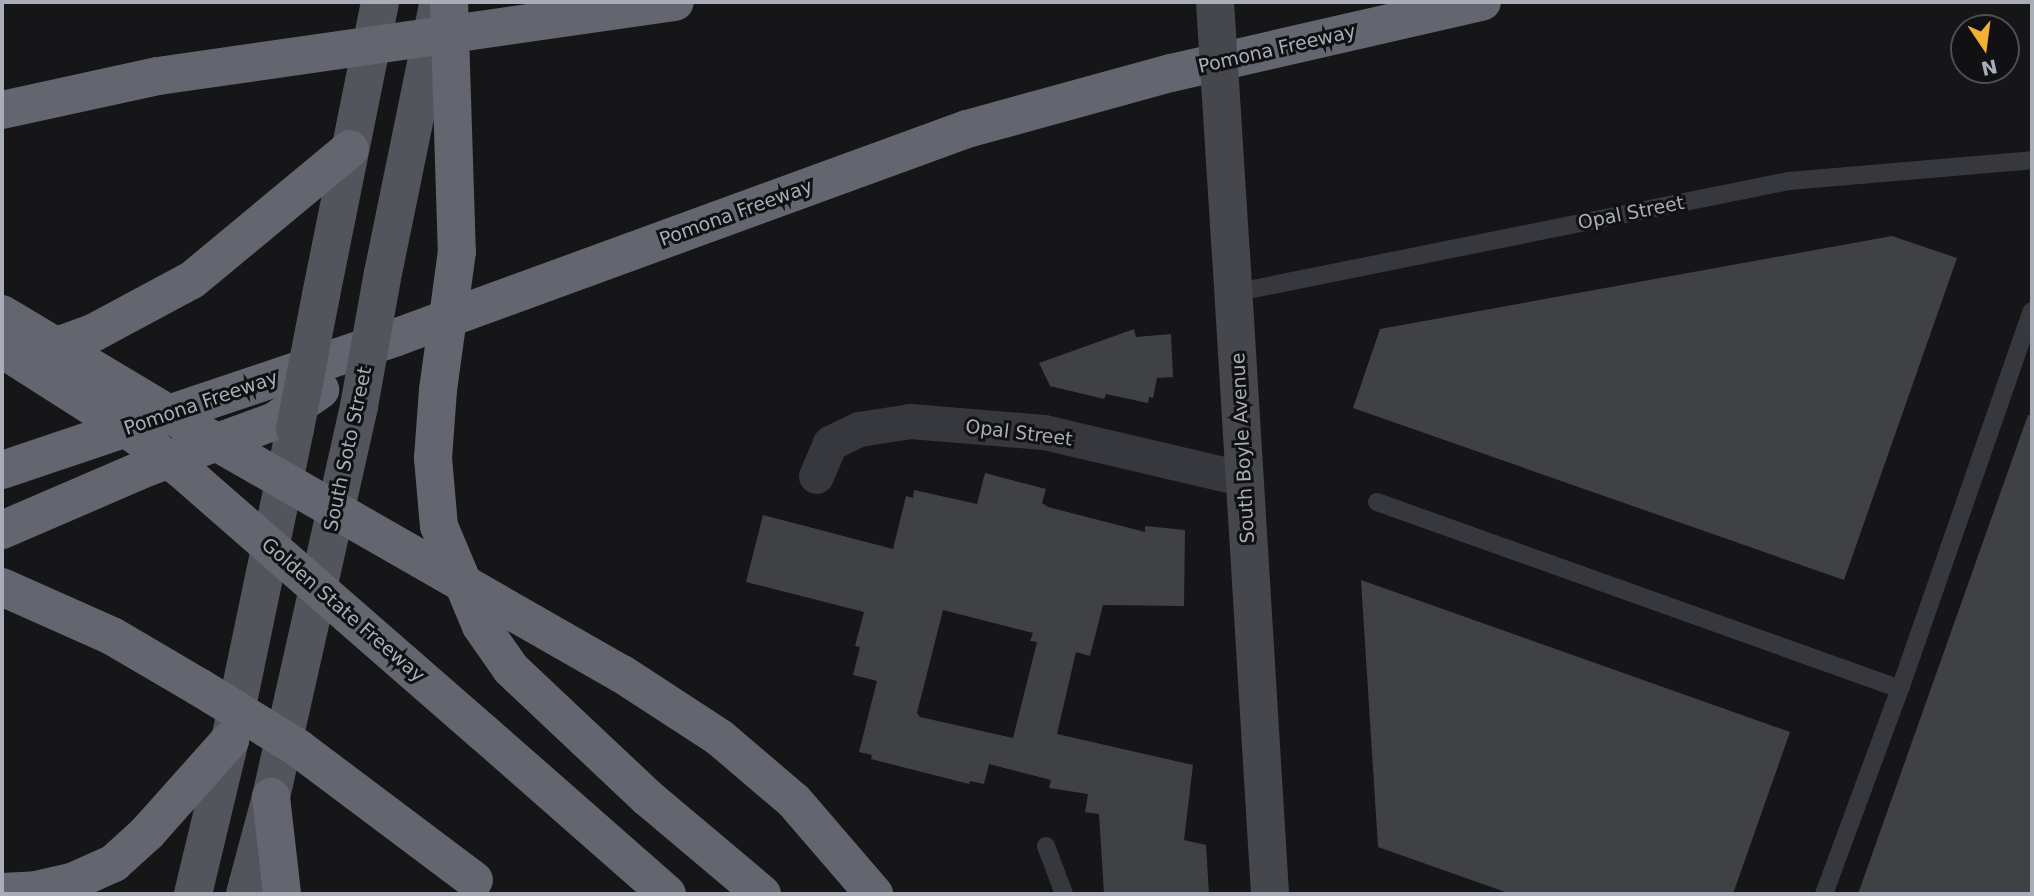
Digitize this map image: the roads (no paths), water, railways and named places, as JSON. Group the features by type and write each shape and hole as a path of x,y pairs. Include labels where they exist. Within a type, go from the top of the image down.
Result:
{"highway":[{"path":"449,2 457,252 433,458 439,526 481,626 520,678 649,798 762,894"},
{"path":"2,97 675,2"},
{"name":"Pomona Freeway","path":"2,470 397,337 967,129 1171,74 1482,2"},
{"path":"2,110 158,76"},
{"path":"2,363 93,334 192,280 350,149"},
{"path":"2,314 234,452 622,674 720,738 794,801 874,894"},
{"path":"2,530 146,468 275,421 397,337"},
{"name":"Golden State Freeway","path":"2,349 126,428 181,469 667,894"},
{"path":"2,587 112,636 298,748 487,889"},
{"path":"2,892 36,890 74,881 114,863 147,833 230,740"},
{"path":"271,797 282,894"}],"main road":[{"path":"193,894 230,740 380,2"},
{"name":"South Soto Street","path":"245,894 271,797 359,406 383,273 439,2"},
{"name":"South Boyle Avenue","path":"1215,2 1270,894"}],"street":[{"name":"Opal Street","path":"816,476 830,443 859,429 910,421 1044,432 1244,480"}],"lane":[{"name":"Opal Street","path":"1233,293 1789,181 2032,160"},
{"path":"1824,894 1900,689 2032,311"},
{"path":"1377,502 1900,689"},
{"path":"1046,846 1064,894"}]}
